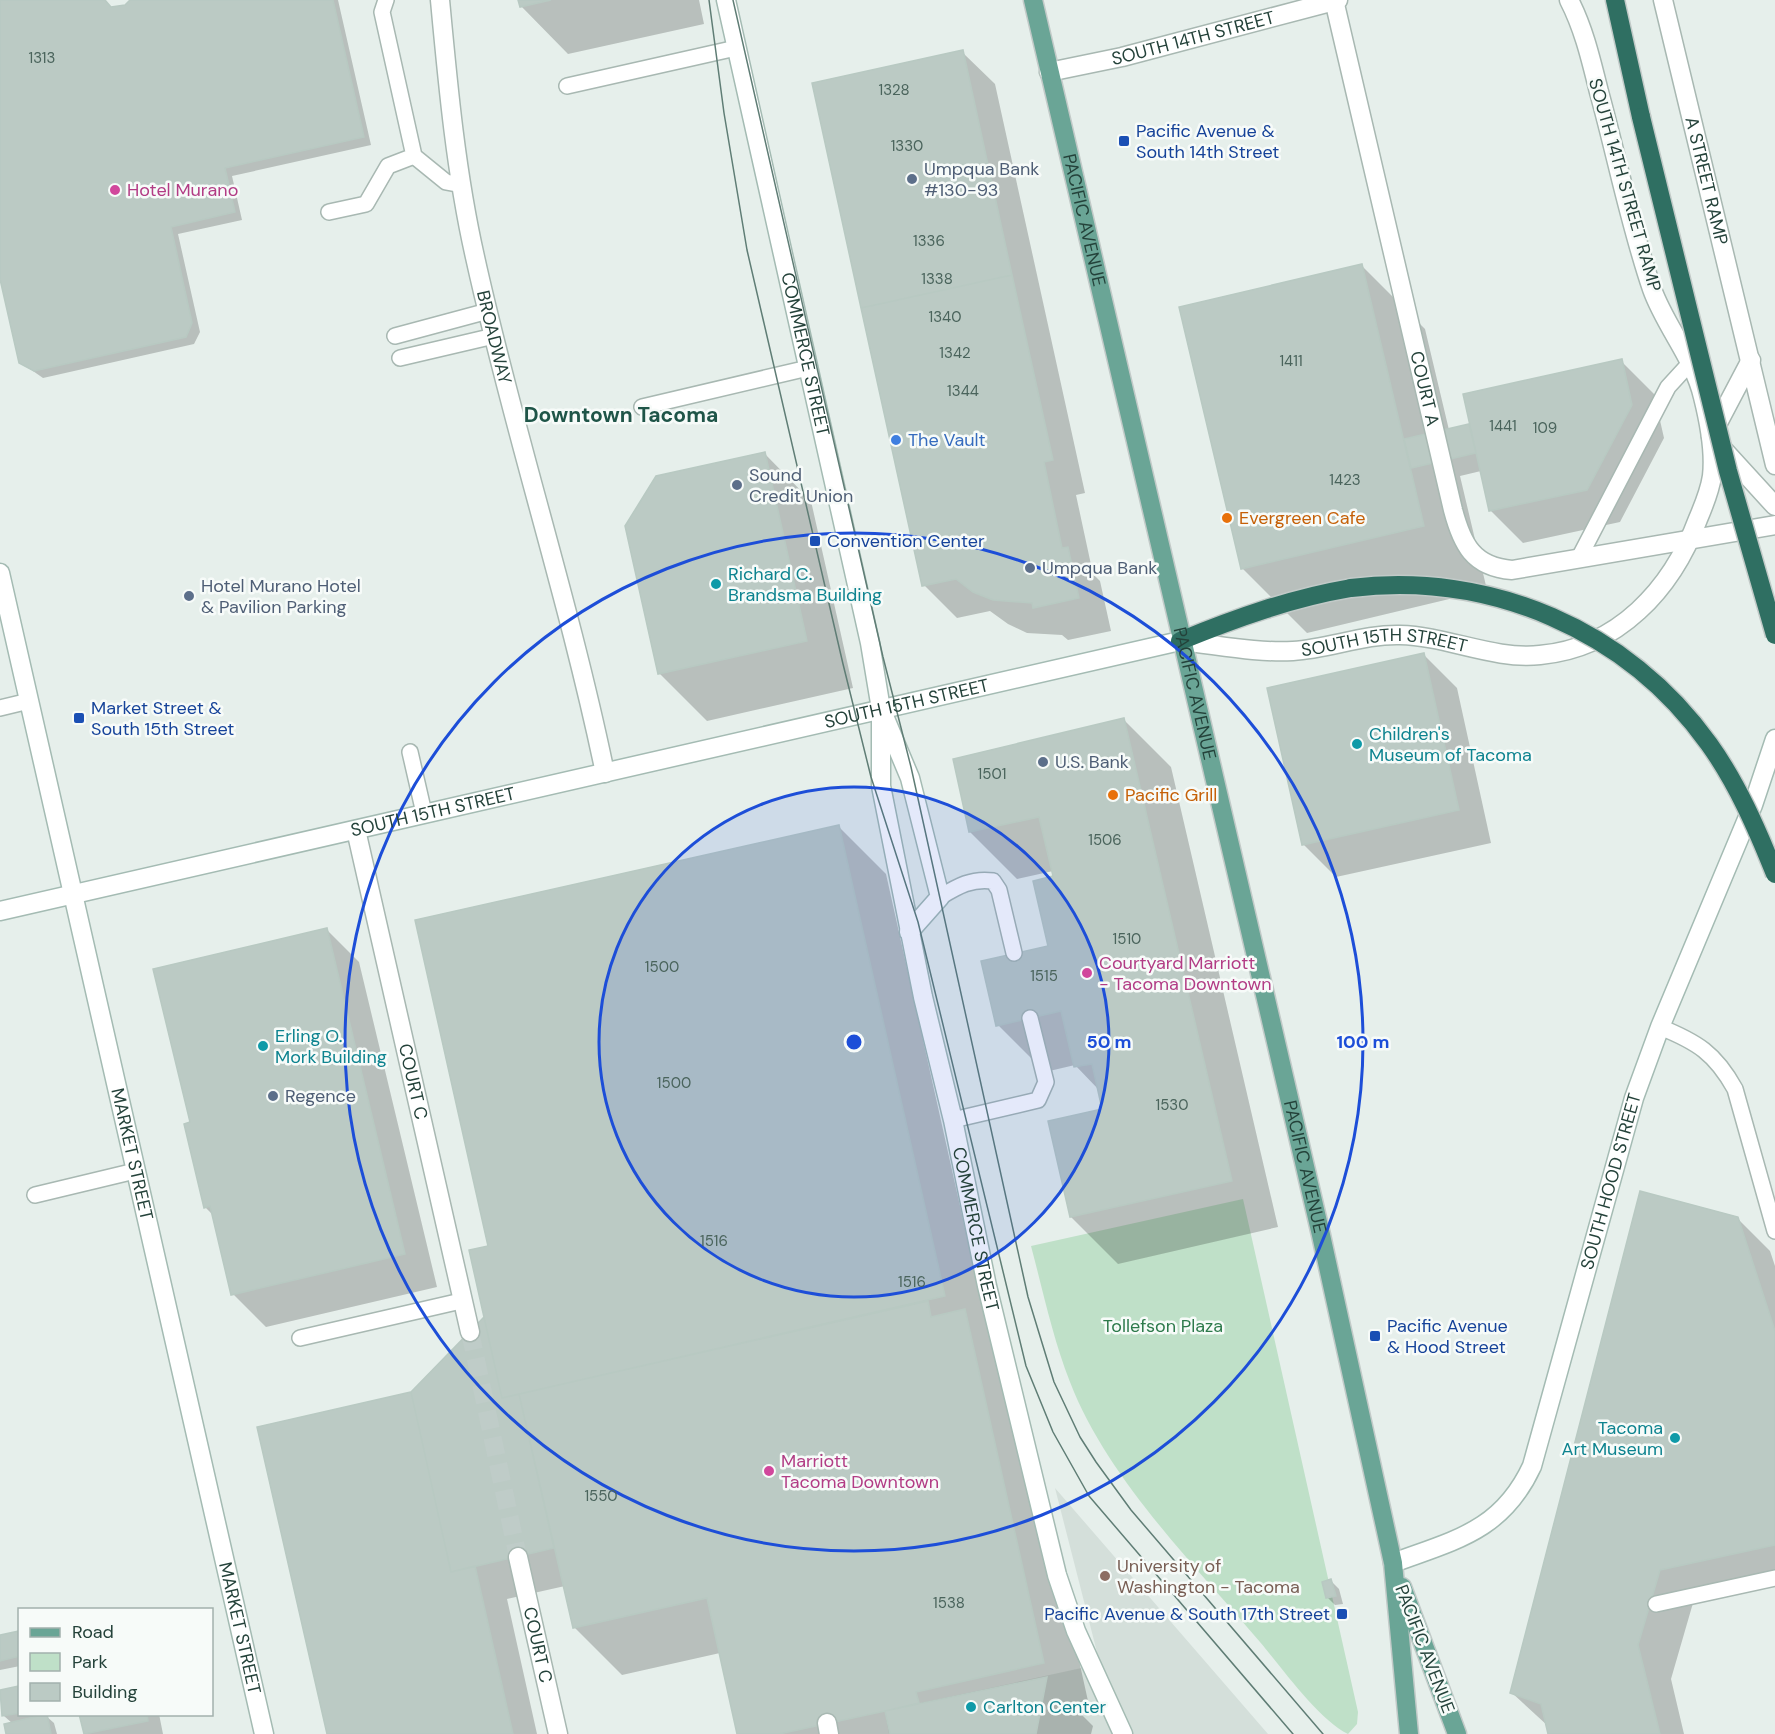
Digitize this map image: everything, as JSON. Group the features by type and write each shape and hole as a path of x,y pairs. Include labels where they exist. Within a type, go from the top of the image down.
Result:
{"highway":[{"path":"1615,3 1728,471 1775,635"},
{"path":"1180,641 1276,606 1322,593 1351,588 1419,585 1487,594 1531,608 1572,625 1632,663 1659,685 1684,711 1710,744 1736,787 1775,874"}],"main road":[{"name":"PACIFIC AVENUE","path":"1033,0 1180,641 1321,1235 1393,1563 1409,1734"},
{"name":"PACIFIC AVENUE","path":"1393,1563 1457,1734"}],"street":[{"name":"BROADWAY","path":"440,0 455,140 474,255 592,711 605,773"},
{"name":"COMMERCE STREET","path":"726,0 870,643 881,709 881,786 909,932 953,1120 987,1286 1057,1575 1076,1630 1124,1734"},
{"name":"SOUTH 14TH STREET","path":"1049,72 1122,57 1336,0"},
{"name":"COURT A","path":"1336,0 1378,193 1453,510 1465,544 1474,556 1496,569 1512,570 1691,538"},
{"name":"SOUTH 14TH STREET RAMP","path":"1569,0 1586,44 1653,290 1703,394 1711,436 1712,475 1691,538"},
{"name":"A STREET RAMP","path":"1663,0 1775,465"},
{"path":"1751,360 1711,436 1775,507"},
{"path":"1691,538 1775,525"},
{"name":"SOUTH 15TH STREET","path":"0,911 1180,641 1268,651 1295,651 1396,635 1426,636 1486,651 1512,654 1536,656 1568,651 1595,642 1625,624 1653,598 1677,565 1691,538"},
{"name":"MARKET STREET","path":"0,573 264,1734"},
{"name":"COMMERCE STREET","path":"881,709 910,778 940,897"},
{"name":"SOUTH HOOD STREET","path":"1393,1563 1485,1526 1512,1501 1523,1486 1534,1456 1634,1098 1660,1028 1753,805 1775,739"},
{"name":"COURT C","path":"356,830 461,1301 470,1332"},
{"path":"909,932 940,897"},
{"name":"COURT C","path":"518,1557 558,1734"}],"lane":[{"path":"386,0 382,12 414,156 446,183 462,185"},
{"path":"567,86 736,48"},
{"path":"329,212 366,204 388,165 414,156"},
{"path":"395,336 488,311"},
{"path":"400,358 494,336"},
{"path":"1579,558 1668,387 1690,363"},
{"path":"642,407 808,368"},
{"path":"0,708 29,701"},
{"path":"410,752 424,813"},
{"path":"940,897 961,884 978,879 993,881 999,890 1014,954"},
{"path":"953,1120 1038,1100 1046,1082 1030,1018"},
{"path":"1660,1028 1694,1041 1724,1070 1735,1089 1775,1231"},
{"path":"35,1195 135,1171"},
{"path":"300,1338 461,1301"},
{"path":"1656,1604 1775,1578"}],"shaded area":[{"name":"University of Washington - Tacoma","path":"1055,1488 1268,1734 889,1734 885,1711 1100,1664"}],"green space":[{"name":"Tollefson Plaza","path":"1243,1199 1358,1712 1357,1724 1348,1734 1313,1706 1154,1519 1106,1452 1086,1418 1064,1366 1031,1246"}],"building":[{"name":"Hotel Murano","path":"0,0 105,0 111,7 125,5 130,0 333,0 364,137 225,168 235,212 171,227 192,323 186,337 34,371 19,363 0,279"},
{"path":"518,0 551,0 520,7"},
{"name":"Umpqua Bank #130-93","path":"963,50 1012,275 861,308 812,83"},
{"path":"1362,264 1424,526 1241,569 1179,307"},
{"path":"1012,275 1053,460 1044,462 1062,548 1068,547 1079,598 1033,608 1032,603 993,600 973,592 956,579 922,586 861,308"},
{"path":"1622,359 1632,405 1587,490 1489,511 1463,394"},
{"path":"1469,424 1476,453 1411,468 1404,439"},
{"name":"Richard C. Brandsma Building","path":"765,452 807,641 658,674 625,526 656,476"},
{"path":"1424,653 1459,810 1302,845 1267,688"},
{"path":"1124,718 1232,1181 1070,1217 1048,1121 1102,1109 1092,1064 1074,1067 1061,1011 996,1026 981,961 1048,946 1033,881 1053,876 1039,817 969,832 953,759"},
{"path":"839,825 945,1296 502,1398 469,1250 488,1246 415,920"},
{"name":"Erling O. Mork Building","path":"327,928 405,1254 231,1295 210,1206 204,1208 184,1124 190,1122 153,969"},
{"name":"Tacoma Art Museum","path":"1640,1191 1738,1217 1775,1331 1775,1545 1660,1570 1638,1645 1660,1734 1548,1734 1541,1704 1510,1693"},
{"name":"Marriott Tacoma Downtown","path":"928,1301 931,1317 965,1309 1044,1663 916,1692 919,1703 885,1711 779,1734 737,1734 707,1598 573,1628 519,1394"},
{"path":"484,1317 502,1398 519,1394 554,1548 451,1572 411,1392"},
{"path":"411,1392 451,1572 475,1566 513,1734 327,1734 257,1427"},
{"path":"1331,1579 1336,1596 1326,1598 1322,1582"},
{"path":"18,1631 18,1656 0,1661 0,1635"},
{"name":"Carlton Center","path":"1047,1677 1036,1734 890,1734 885,1711"},
{"path":"18,1686 18,1713 2,1716 0,1690"},
{"path":"47,1716 51,1734 6,1734 4,1724"},
{"path":"80,1716 147,1716 148,1721 84,1734"}],"tunnel":[{"path":"470,1332 518,1557"}],"tram line":[{"path":"709,0 724,113 747,250 843,664 871,777 918,922 1026,1366 1053,1432 1089,1496 1293,1734"},
{"path":"733,0 883,657 911,767 1028,1297 1054,1382 1080,1437 1131,1510 1323,1734"}],"place":[{"name":"Pacific Avenue & South 14th Street","path":"1124,141"},
{"name":"Umpqua Bank #130-93","path":"912,179"},
{"name":"Hotel Murano","path":"115,190"},
{"name":"The Vault","path":"896,440"},
{"name":"Sound Credit Union","path":"737,485"},
{"name":"Evergreen Cafe","path":"1227,518"},
{"name":"Convention Center","path":"815,541"},
{"name":"Umpqua Bank","path":"1030,568"},
{"name":"Richard C. Brandsma Building","path":"716,584"},
{"name":"Hotel Murano Hotel & Pavilion Parking","path":"189,596"},
{"name":"Market Street & South 15th Street","path":"79,718"},
{"name":"Children's Museum of Tacoma","path":"1357,744"},
{"name":"U.S. Bank","path":"1043,762"},
{"name":"Pacific Grill","path":"1113,795"},
{"name":"Courtyard Marriott - Tacoma Downtown","path":"1087,973"},
{"name":"Erling O. Mork Building","path":"263,1046"},
{"name":"Regence","path":"273,1096"},
{"name":"Pacific Avenue & Hood Street","path":"1375,1336"},
{"name":"Tacoma Art Museum","path":"1675,1438"},
{"name":"Marriott Tacoma Downtown","path":"769,1471"},
{"name":"University of Washington - Tacoma","path":"1105,1576"},
{"name":"Pacific Avenue & South 17th Street","path":"1342,1614"},
{"name":"Carlton Center","path":"971,1707"}],"district":[{"name":"Downtown Tacoma","path":"621,415"}]}
